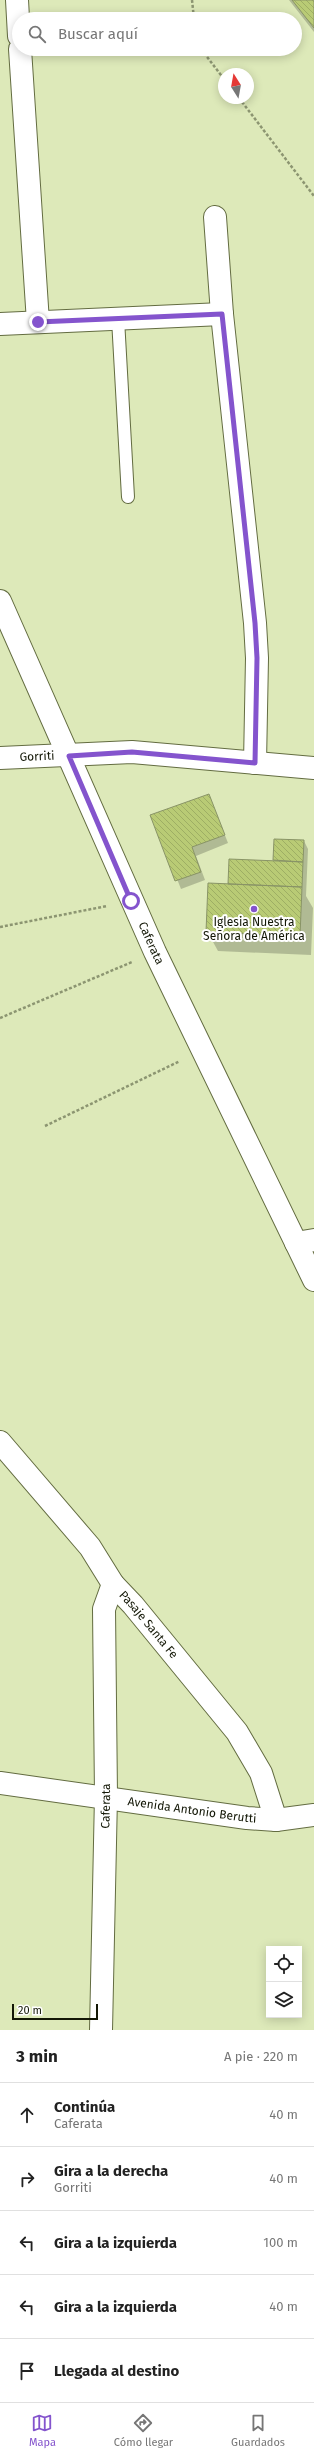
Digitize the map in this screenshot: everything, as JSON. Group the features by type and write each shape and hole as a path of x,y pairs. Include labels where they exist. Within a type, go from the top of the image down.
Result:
{"street":[{"path":"17,0 18,12"},
{"path":"20,56 38,322"},
{"path":"216,217 222,314 255,623 257,658 255,763"},
{"path":"0,324 222,314"},
{"name":"Caferata","path":"0,601 154,952 202,1050 305,1241 314,1280"},
{"name":"Gorriti","path":"0,758 132,752 314,768"},
{"name":"Pasaje Santa Fe","path":"0,1442 90,1547 113,1584 133,1605 237,1732 261,1773 276,1820"},
{"name":"Caferata","path":"101,2030 106,1796 104,1609 113,1584"},
{"name":"Avenida Antonio Berutti","path":"0,1783 106,1796 247,1818 276,1820 314,1815"}],"lane":[{"path":"118,319 128,497"}],"path":[{"path":"192,0 193,12"},
{"path":"206,56 218,71"},
{"path":"244,104 314,196"},
{"path":"0,927 131,901"},
{"path":"0,1018 154,952"},
{"path":"46,1126 202,1050"}],"building":[{"path":"292,0 314,0 314,28 302,12"},
{"path":"209,794 225,835 192,847 201,872 175,881 150,815"},
{"path":"274,839 304,840 303,862 273,860"},
{"path":"229,859 303,862 302,887 228,884"},
{"name":"Iglesia Nuestra Señora de América","path":"208,883 302,887 300,936 206,932"}],"place":[{"name":"Iglesia Nuestra Señora de América","path":"254,909"}],"route":[{"path":"38,322 222,314 255,623 257,658 255,763 132,752 69,756 131,901"}]}
